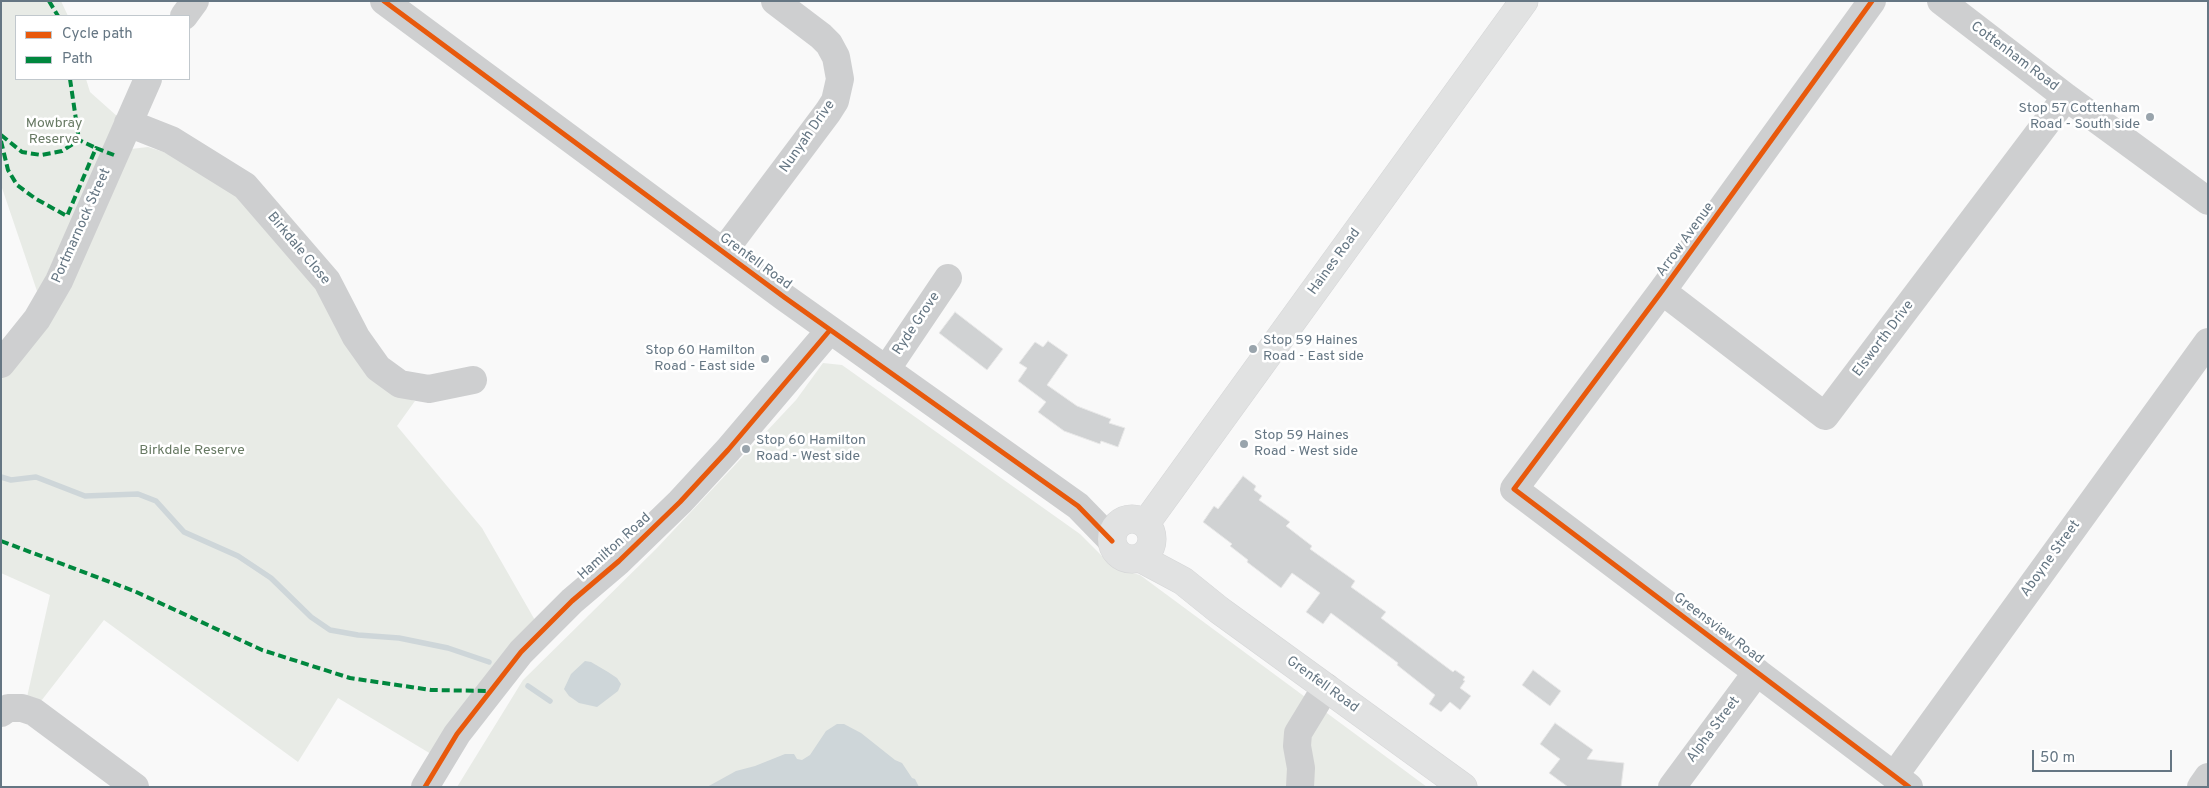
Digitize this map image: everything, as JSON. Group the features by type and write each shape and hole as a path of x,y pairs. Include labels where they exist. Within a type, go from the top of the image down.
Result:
{"main road":[{"name":"Haines Road","path":"1134,537 1524,1"},
{"name":"Grenfell Road","path":"1134,537 1183,581 1463,787"}],"street":[{"path":"185,15 195,1"},
{"name":"Grenfell Road","path":"384,1 830,330 1078,506 1134,537"},
{"name":"Nunyah Drive","path":"723,252 828,112 835,101 839,85 838,68 829,44 775,1"},
{"name":"Arrow Avenue","path":"1514,489 1662,291 1872,1"},
{"name":"Cottenham Road","path":"1941,1 2208,201"},
{"name":"Portmarnock Street","path":"1,364 37,319 59,281 148,80"},
{"name":"Elsworth Drive","path":"1662,291 1825,416 2066,96"},
{"name":"Birkdale Close","path":"128,123 171,140 245,186 327,281 356,337 378,368 400,384 429,389 473,380"},
{"name":"Ryde Grove","path":"886,370 948,278"},
{"name":"Hamilton Road","path":"424,787 458,734 521,652 572,601 619,561 680,502 728,450 830,330"},
{"name":"Aboyne Street","path":"1901,781 2208,342"},
{"name":"Greensview Road","path":"1514,489 1901,781"},
{"name":"Alpha Street","path":"1672,787 1757,672"},
{"path":"1300,787 1301,768 1297,746 1298,733 1326,687"},
{"path":"1,713 8,708 22,708 34,712 135,787"},
{"path":"2201,787 2208,777"}],"green space":[{"name":"Mowbray Reserve","path":"1,1 61,1 68,15 15,15 15,80 86,80 90,92 118,117 38,294 1,185"},
{"name":"Birkdale Reserve","path":"148,147 164,152 238,191 319,288 392,393 415,401 397,426 482,528 536,622 431,754 338,698 298,762 104,620 38,705 27,697 50,595 1,573 1,380 47,322 131,149"},
{"path":"823,363 842,365 1080,534 1114,568 1140,575 1427,787 457,787 523,680 656,549 796,400"}],"shaded area":[{"path":"585,661 591,662 608,672 617,678 621,684 618,691 597,707 579,703 569,696 564,689 571,674"},
{"path":"837,724 844,724 861,733 895,760 902,763 919,787 707,787 736,771 755,766 785,754 794,754 797,759 802,760 810,755 826,731"}],"building":[{"path":"955,312 1003,349 987,370 939,333"},
{"path":"1048,341 1068,355 1047,385 1077,406 1111,419 1109,423 1125,428 1118,447 1101,441 1100,444 1064,431 1038,412 1046,402 1018,381 1027,368 1019,363 1035,342 1043,347"},
{"path":"1243,476 1256,486 1254,490 1262,496 1259,500 1290,522 1286,526 1312,546 1310,549 1355,581 1351,587 1386,612 1381,618 1453,672 1455,670 1465,677 1463,680 1465,681 1460,688 1471,696 1460,710 1450,702 1441,712 1429,704 1435,695 1397,665 1398,663 1331,613 1323,624 1306,612 1320,593 1292,573 1281,588 1247,562 1248,560 1230,546 1232,544 1203,522 1214,506 1218,509"},
{"path":"1533,670 1561,691 1550,706 1522,685"},
{"path":"1555,723 1593,750 1587,759 1624,763 1621,787 1568,787 1549,773 1560,759 1540,744"}],"waterway":[{"path":"1,477 11,480 36,477 85,496 138,494 156,501 184,532 238,556 271,578 311,617 330,630 358,635 399,638 448,648 489,662"},
{"path":"528,686 550,701"}],"marked path":[{"path":"49,1 57,15"},
{"path":"70,80 79,140"},
{"path":"1,135 22,152 41,155 62,151 79,140 96,148"},
{"path":"1,141 8,170 17,185 36,199 67,216 96,148 114,155"},
{"path":"1,541 134,591 262,650 350,678 431,690 489,691"}],"cycle path":[{"path":"384,1 784,297 1078,506 1112,541"},
{"path":"1872,1 1662,291 1514,489 1909,787"},
{"path":"425,787 457,734 521,652 572,601 619,561 680,502 728,450 830,330"}],"place":[{"name":"Stop 57 Cottenham Road - South side","path":"2150,117"},
{"name":"Stop 59 Haines Road - East side","path":"1253,349"},
{"name":"Stop 60 Hamilton Road - East side","path":"765,359"},
{"name":"Stop 59 Haines Road - West side","path":"1244,444"},
{"name":"Stop 60 Hamilton Road - West side","path":"746,449"}]}
